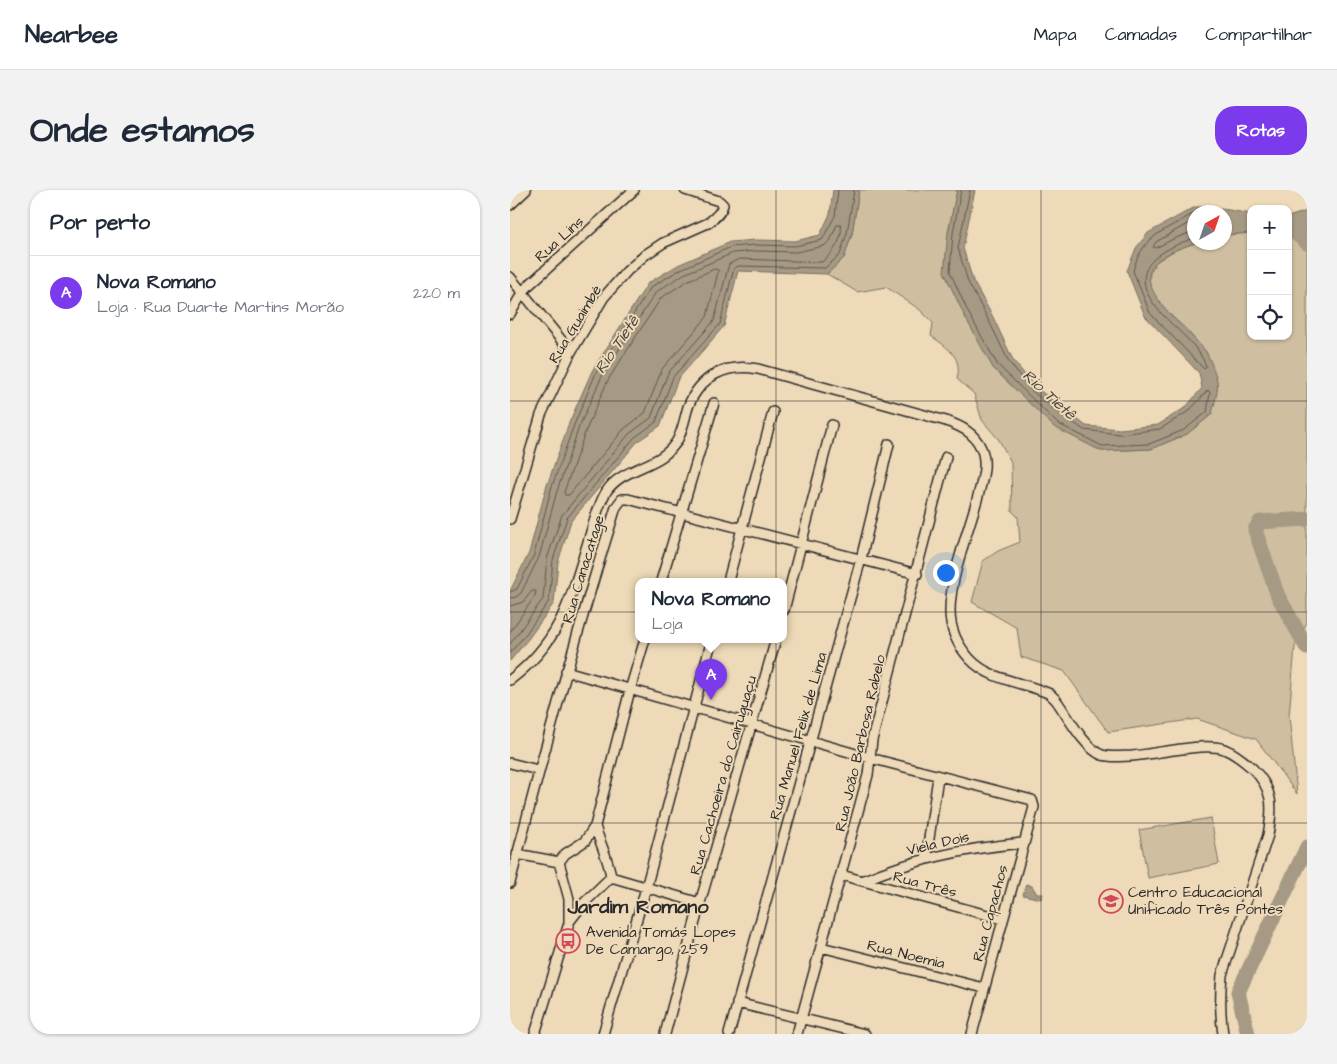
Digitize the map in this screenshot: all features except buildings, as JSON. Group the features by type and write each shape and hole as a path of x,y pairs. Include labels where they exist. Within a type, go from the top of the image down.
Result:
{"street":[{"path":"510,205 526,190"},
{"name":"Rua Lins","path":"510,314 522,292 634,190"},
{"name":"Rua Guaimbé","path":"510,519 541,415 570,352 604,297 627,270 644,255 708,223 714,219 722,208 723,205 719,201 685,190"},
{"path":"510,276 570,352"},
{"path":"510,680 542,651 557,629 607,490 617,480 648,465 672,448 678,439 694,395 716,373 729,368 758,369 962,427 976,440 984,457 977,498 954,576 950,611 954,634 971,660 992,673 1050,694 1087,744 1101,754 1111,757 1193,748 1222,748 1238,757 1257,773 1269,793 1272,813 1268,835 1222,975 1220,1016 1223,1034"},
{"path":"662,578 714,403"},
{"path":"729,578 774,412"},
{"path":"787,599 832,425"},
{"name":"Rua Manuel Felix de Lima","path":"729,1034 861,559 889,444"},
{"name":"Rua João Barbosa Rabelo","path":"797,1034 868,775 872,740 946,457"},
{"name":"Rua Canacatage","path":"510,883 538,770 591,585 618,504 622,499 916,574"},
{"path":"535,1034 569,923 569,898 559,862 565,854 584,841 596,826 644,643"},
{"path":"603,1034 646,888 711,643"},
{"name":"Rua Cachoeira do Cairuguaçu","path":"665,1034 700,903 775,643"},
{"path":"566,671 938,776 926,859"},
{"path":"510,763 538,770"},
{"name":"Rua Capachos","path":"938,776 1032,800 1034,807 972,1034"},
{"path":"596,826 611,878"},
{"path":"584,841 600,845"},
{"name":"Viela Dois","path":"862,881 890,869 926,859 994,846 1023,843"},
{"path":"517,854 559,862"},
{"name":"Rua Três","path":"841,875 1002,919"},
{"path":"611,878 700,903"},
{"path":"569,923 584,904 611,878"},
{"path":"569,898 584,904"},
{"name":"Rua Noemia","path":"821,947 984,988"},
{"path":"737,1002 865,1034"}],"shaded area":[{"path":"859,190 957,190 948,233 993,368 1101,451 1151,449 1187,434 1212,414 1207,353 1184,327 1164,310 1149,286 1150,273 1156,262 1175,250 1187,246 1187,250 1232,250 1232,234 1247,233 1247,340 1292,340 1292,239 1298,240 1307,246 1307,622 1295,647 1289,716 1297,794 1256,739 1197,719 1108,732 1064,671 1021,657 1017,628 972,602 983,561 998,551 1020,542 1018,517 1012,511 1011,462 999,440 982,420 974,394 957,379 958,365 956,359 943,344 931,336 933,323 919,309 886,287 857,292 827,274 844,258 852,234"},
{"path":"1211,818 1219,864 1148,878 1139,830"}],"water":[{"name":"Rio Tietê","path":"833,190 859,190 852,234 844,258 827,274 738,271 724,326 678,379 660,426 638,441 571,521 558,562 554,603 510,661 510,591 529,553 546,488 569,423 592,371 648,283 678,265 730,242 756,240 795,241 820,235 830,214"},
{"path":"957,190 975,190 963,248 973,281 993,317 1013,360 1034,386 1086,426 1120,429 1158,425 1186,407 1202,388 1199,373 1145,316 1127,271 1136,248 1148,233 1187,211 1187,246 1157,261 1150,271 1150,283 1156,296 1165,308 1199,343 1211,362 1217,384 1212,414 1187,434 1151,449 1101,451 1054,427 993,368 964,315 944,272 948,233"},
{"path":"1232,211 1247,213 1247,233 1232,234"},
{"path":"1307,211 1307,237 1298,240 1292,239 1292,216"},
{"path":"1026,884 1032,886 1037,894 1043,894 1041,899 1023,895"}],"waterway":[{"path":"1292,230 1307,243"},
{"path":"1307,519 1260,522 1255,530 1278,596 1307,648"},
{"path":"1248,1034 1238,992 1307,847"}],"place":[{"name":"Nova Romano","path":"711,700"},
{"name":"Centro Educacional Unificado Três Pontes","path":"1111,901"},
{"name":"Avenida Tomás Lopes De Camargo, 259","path":"568,941"}],"district":[{"name":"Jardim Romano","path":"638,906"}]}
